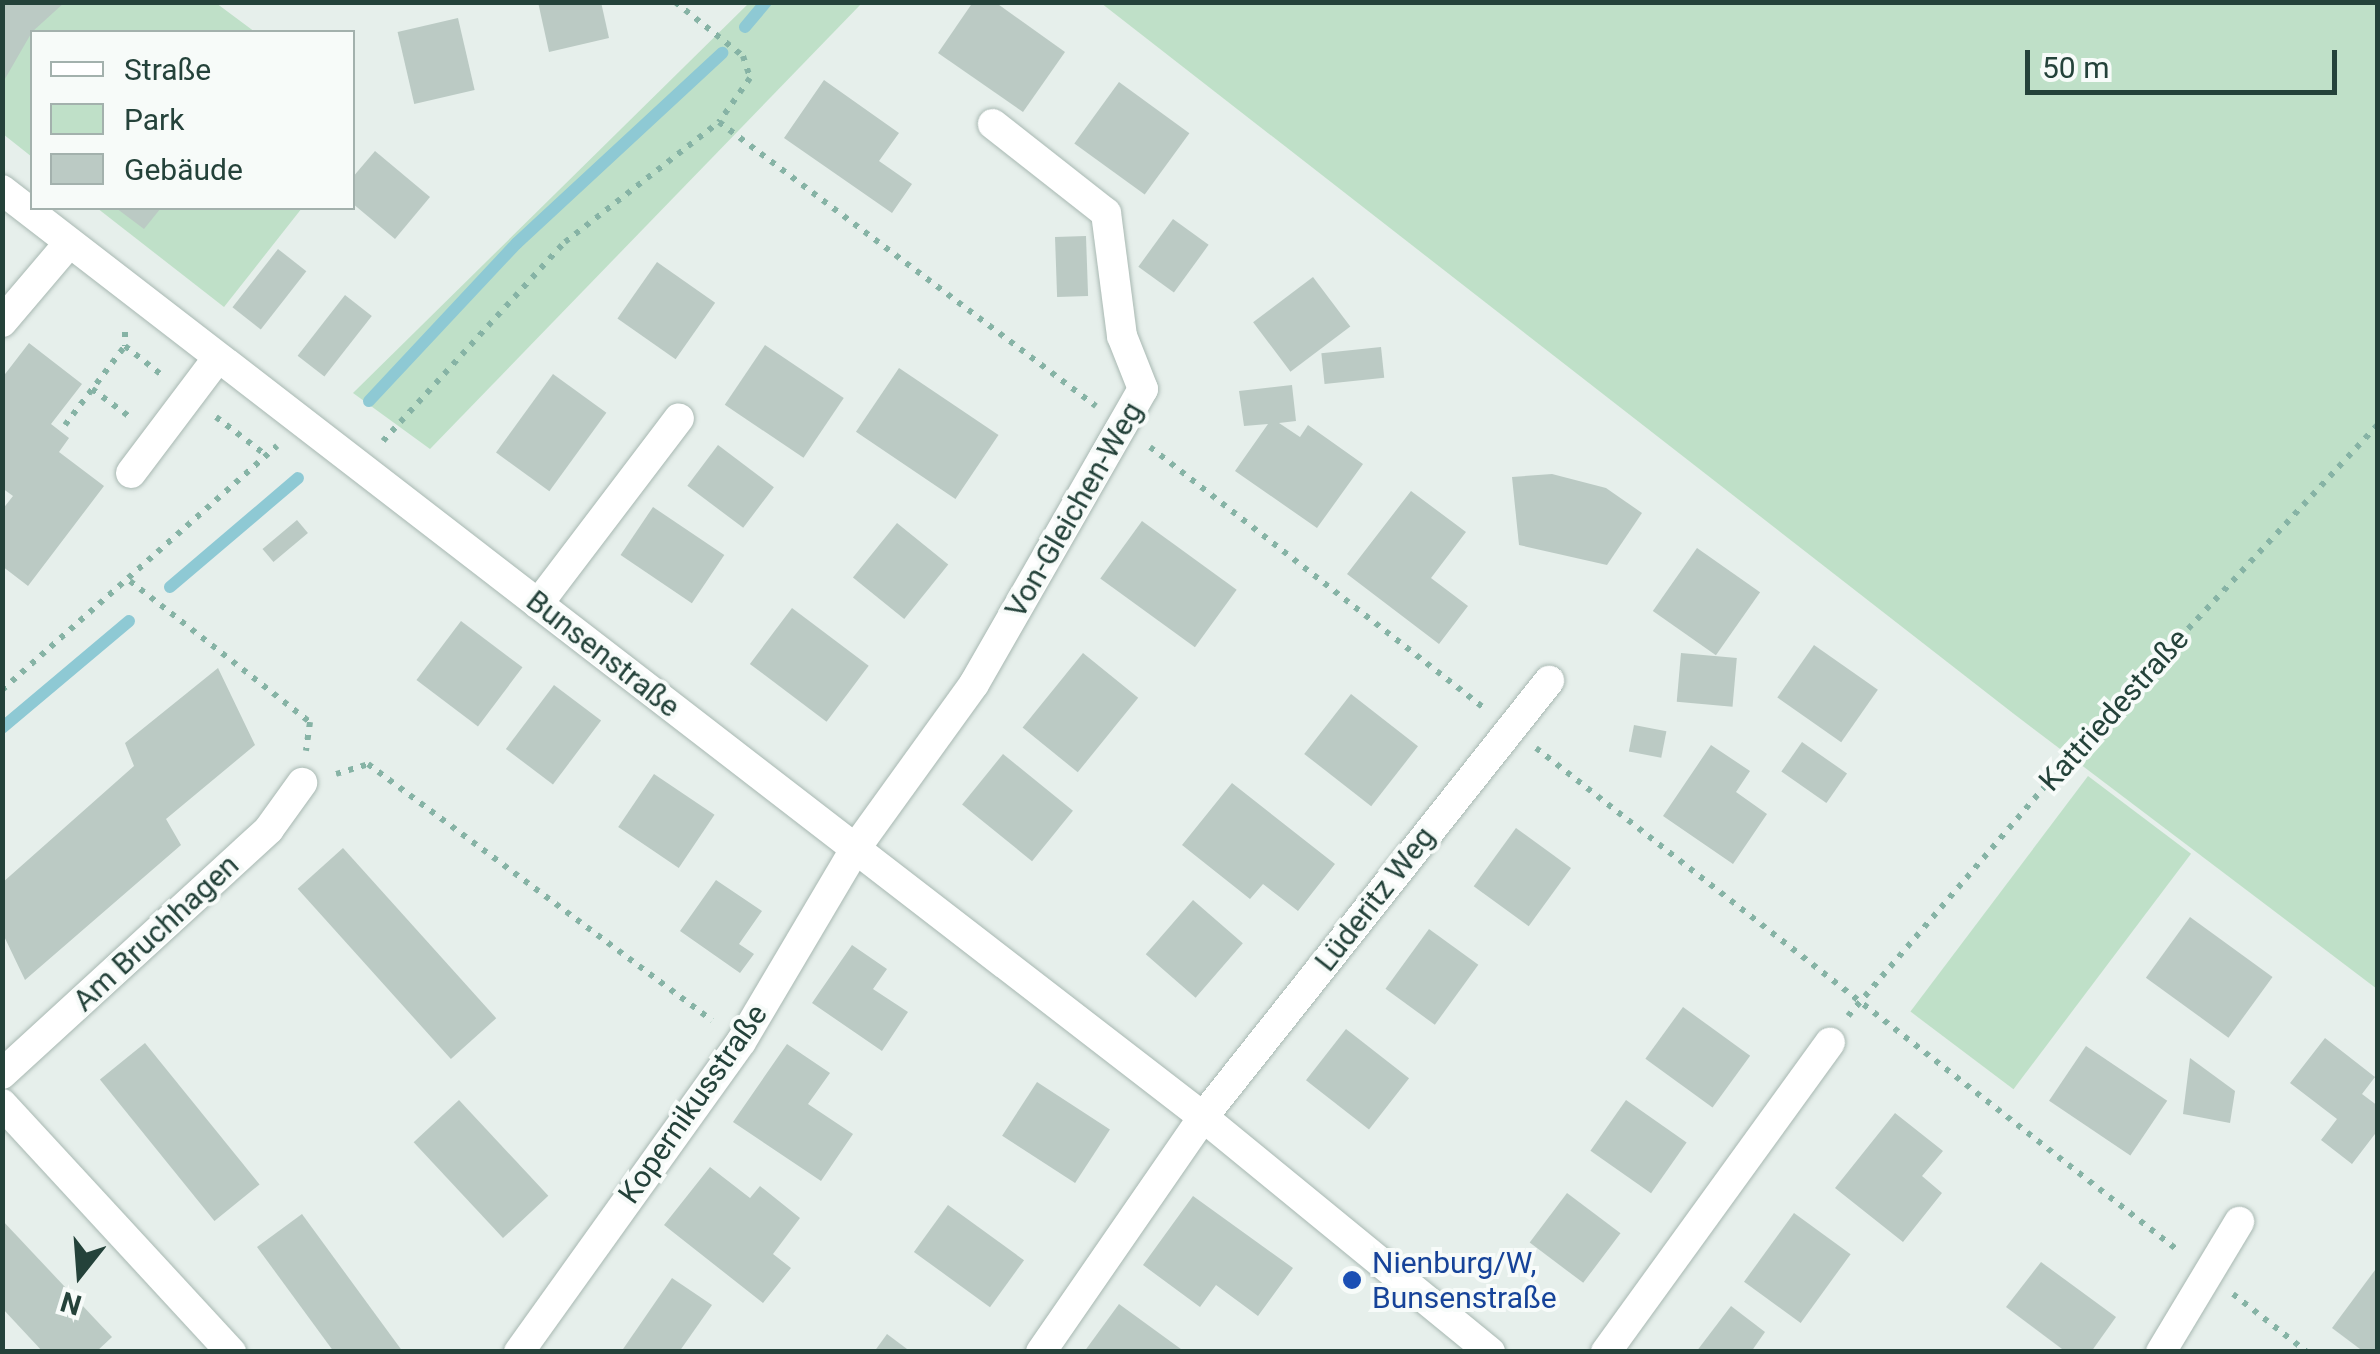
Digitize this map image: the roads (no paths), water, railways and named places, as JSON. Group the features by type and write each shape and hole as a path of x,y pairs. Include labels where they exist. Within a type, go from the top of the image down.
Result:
{"street":[{"name":"Von-Gleichen-Weg","path":"856,849 974,684 1143,389 1122,336 1106,213 993,124"},
{"name":"Bunsenstraße","path":"2,190 357,470 538,604 1203,1117 1490,1352"},
{"path":"2,322 69,242"},
{"path":"131,472 217,359"},
{"path":"538,604 679,418"},
{"name":"Lüderitz Weg","path":"1203,1117 1549,681"},
{"name":"Am Bruchhagen","path":"2,1074 269,829 302,783"},
{"name":"Kopernikusstraße","path":"519,1352 741,1042 856,849"},
{"path":"1606,1352 1830,1042"},
{"path":"2,1104 231,1352"},
{"path":"1040,1352 1203,1117"},
{"path":"2161,1352 2204,1271 2239,1222"}],"waterway":[{"path":"745,27 766,2"},
{"path":"369,401 517,243 722,53"},
{"path":"170,587 298,478"},
{"path":"2,728 129,621"}],"place":[{"name":"Nienburg/W, Bunsenstraße","path":"1352,1280"}]}
